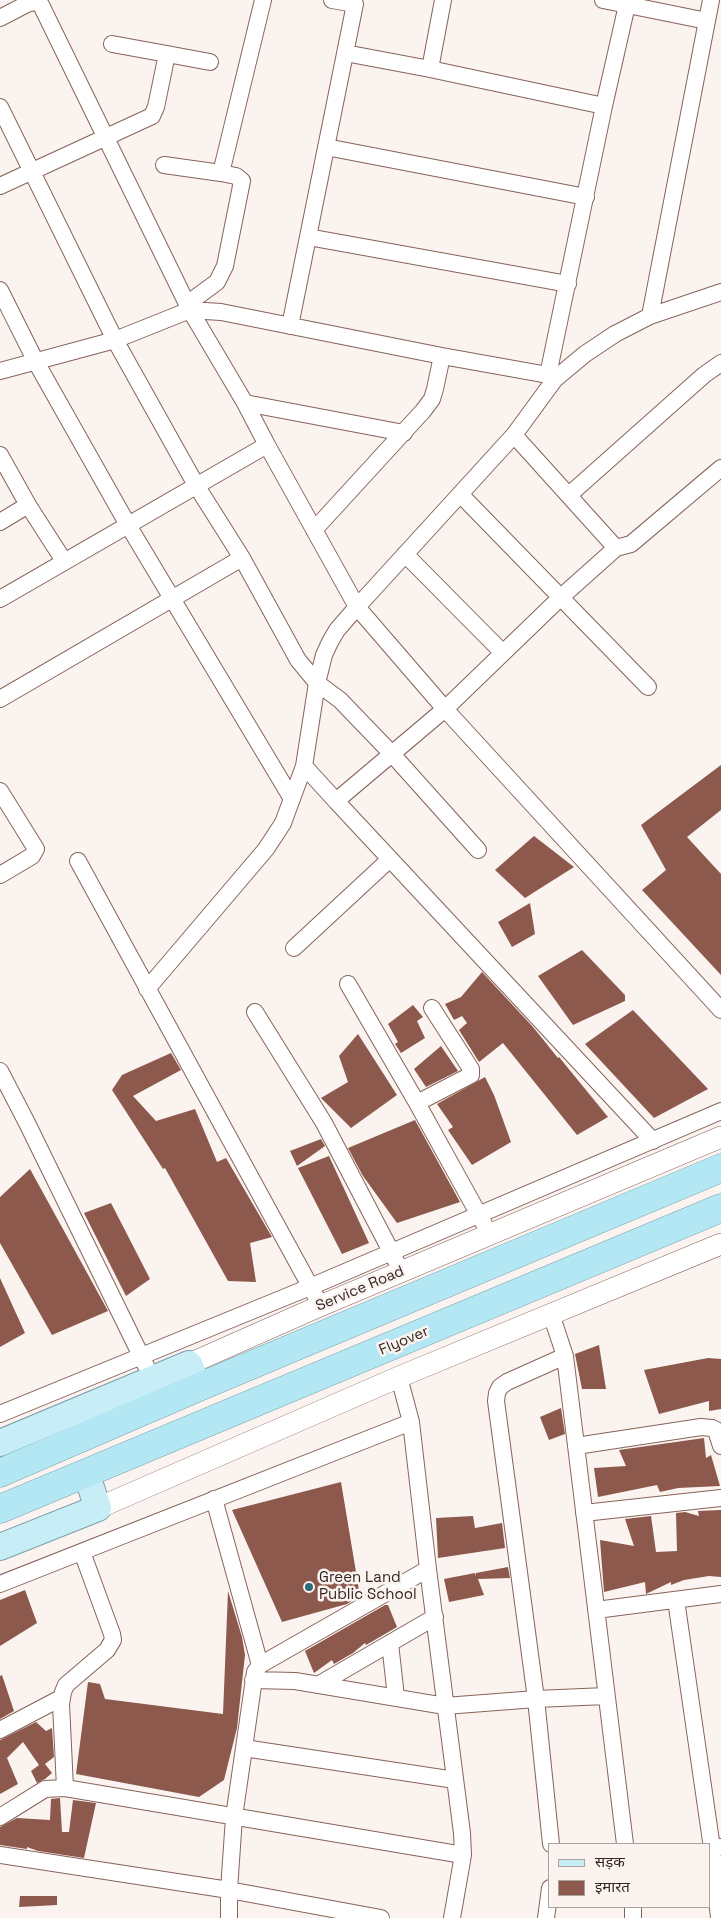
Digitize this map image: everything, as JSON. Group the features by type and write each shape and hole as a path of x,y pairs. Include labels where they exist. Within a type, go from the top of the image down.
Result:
{"highway":[{"path":"0,1473 194,1376 721,1168"},
{"name":"Flyover","path":"0,1509 721,1208"}],"main road":[{"name":"Service Road","path":"0,1443 147,1368 194,1376"},
{"path":"0,1547 98,1508 86,1473"}],"street":[{"path":"221,173 264,0"},
{"path":"290,326 355,2 332,0"},
{"path":"430,69 443,0"},
{"path":"604,0 707,21"},
{"path":"650,316 711,0"},
{"path":"0,18 29,3 38,2 41,5 189,307 245,403 266,445 357,607 445,709 721,1010"},
{"path":"147,989 266,849 283,823 304,766 317,683 324,655 337,630 514,435 551,377 568,284 626,5"},
{"path":"112,44 210,62"},
{"path":"345,53 604,106"},
{"path":"0,186 31,170 152,116 156,107 167,54"},
{"path":"0,107 115,340 196,485 242,558 298,660 317,683 340,700 392,754 478,850"},
{"path":"326,146 586,197"},
{"path":"0,371 115,340 189,307 217,282 226,266 242,181 236,176 164,165"},
{"path":"308,237 568,284"},
{"path":"0,290 36,362 128,525 292,799"},
{"path":"189,307 551,377 607,339 650,316 721,292"},
{"path":"314,530 404,433 432,399 442,356"},
{"path":"569,495 704,375 721,363"},
{"path":"245,403 404,433"},
{"path":"514,435 616,548"},
{"path":"0,599 266,445"},
{"path":"0,455 28,505 64,562"},
{"path":"336,801 445,709 560,598 616,548 632,544 721,468"},
{"path":"460,494 648,687"},
{"path":"0,522 28,505"},
{"path":"405,554 503,653"},
{"path":"0,699 242,558"},
{"path":"304,766 652,1141"},
{"path":"0,791 36,850 32,856 0,875"},
{"path":"294,948 390,859"},
{"path":"78,861 315,1297"},
{"path":"348,984 417,1103 489,1235"},
{"path":"417,1103 471,1075 471,1069 432,1008"},
{"path":"255,1012 324,1122 401,1272"},
{"path":"0,1071 27,1122 147,1368"},
{"path":"0,1414 147,1368 315,1297 392,1252 721,1111"},
{"name":"Service Road","path":"194,1376 315,1297 401,1272 721,1137"},
{"path":"98,1508 399,1378 721,1244"},
{"path":"551,1314 566,1356 625,1843"},
{"path":"551,1843 536,1699 496,1401 500,1387 507,1382 566,1356"},
{"path":"399,1378 411,1422 462,1834 463,1854 452,1918"},
{"path":"0,1584 411,1422"},
{"path":"576,1446 701,1426 716,1430 721,1446"},
{"path":"584,1513 721,1498"},
{"path":"214,1499 260,1665"},
{"path":"65,1788 61,1698 66,1685 107,1650 113,1640 82,1552"},
{"path":"230,1918 229,1890 234,1817 255,1672 260,1665 428,1569"},
{"path":"596,1610 721,1594"},
{"path":"676,1600 716,1848 719,1918"},
{"path":"318,1684 435,1617"},
{"path":"390,1643 396,1697"},
{"path":"253,1680 295,1681 318,1684 445,1706 606,1696"},
{"path":"0,1730 61,1698"},
{"path":"244,1748 455,1780"},
{"path":"0,1818 45,1789 65,1788 463,1854"},
{"path":"0,1855 229,1890 381,1918"},
{"path":"546,1918 548,1903"}],"building":[{"path":"721,765 721,810 687,837 721,874 721,975 642,890 666,870 641,825"},
{"path":"534,836 574,867 525,898 495,870"},
{"path":"530,903 535,934 512,947 498,922"},
{"path":"582,950 625,995 625,1001 573,1025 538,976"},
{"path":"482,972 533,1027 608,1117 577,1135 503,1043 479,1062 459,1030 467,1023 462,1016 454,1020 445,1004 461,997"},
{"path":"413,1005 423,1017 417,1021 425,1038 401,1053 395,1044 398,1042 388,1024"},
{"path":"633,1010 708,1089 654,1118 585,1044"},
{"path":"358,1034 397,1095 351,1128 321,1098 348,1082 339,1056"},
{"path":"441,1046 458,1071 426,1087 414,1069"},
{"path":"171,1053 181,1070 133,1096 156,1121 195,1109 217,1162 226,1158 272,1237 250,1243 256,1282 228,1281 165,1168 163,1169 112,1090 122,1075"},
{"path":"485,1077 494,1095 511,1142 472,1165 448,1130 453,1127 437,1104"},
{"path":"415,1120 460,1202 397,1223 363,1176 348,1148"},
{"path":"321,1139 325,1146 297,1166 290,1151"},
{"path":"329,1156 369,1243 342,1254 298,1168"},
{"path":"30,1169 108,1311 52,1335 0,1243 0,1197"},
{"path":"111,1203 150,1279 126,1296 84,1213"},
{"path":"0,1278 25,1333 0,1347"},
{"path":"599,1345 606,1389 582,1389 575,1354"},
{"path":"708,1358 721,1359 721,1409 709,1411 709,1401 659,1414 644,1370"},
{"path":"561,1408 565,1434 549,1440 540,1417"},
{"path":"704,1438 706,1458 711,1455 720,1486 678,1488 660,1492 657,1485 598,1497 594,1468 626,1466 619,1450"},
{"path":"341,1482 360,1596 347,1604 282,1622 232,1510"},
{"path":"721,1510 721,1577 709,1576 684,1580 671,1585 671,1582 646,1594 645,1582 604,1592 600,1540 634,1546 625,1519 651,1516 656,1552 677,1551 676,1513 685,1512 699,1516 698,1511"},
{"path":"473,1516 475,1528 502,1523 505,1548 438,1558 436,1518"},
{"path":"508,1567 510,1578 478,1579 484,1595 449,1602 444,1579 475,1573 476,1576 476,1573"},
{"path":"25,1590 37,1623 0,1646 0,1600"},
{"path":"228,1591 242,1637 245,1655 237,1728 224,1780 199,1797 76,1774 88,1682 100,1684 105,1699 223,1714"},
{"path":"388,1605 397,1627 366,1645 365,1643 353,1653 334,1664 332,1660 314,1673 305,1651"},
{"path":"2,1675 14,1711 0,1719 0,1676"},
{"path":"36,1722 46,1731 52,1728 54,1757 45,1764 52,1773 37,1783 31,1771 39,1765 23,1742 7,1758 18,1784 0,1794 0,1740"},
{"path":"60,1798 62,1832 69,1832 73,1800 96,1803 84,1858 38,1851 27,1847 27,1849 0,1845 0,1827 17,1818 50,1820 51,1799"},
{"path":"20,1896 57,1896 57,1905 19,1907"}],"place":[{"name":"Green Land Public School","path":"309,1587"}]}
